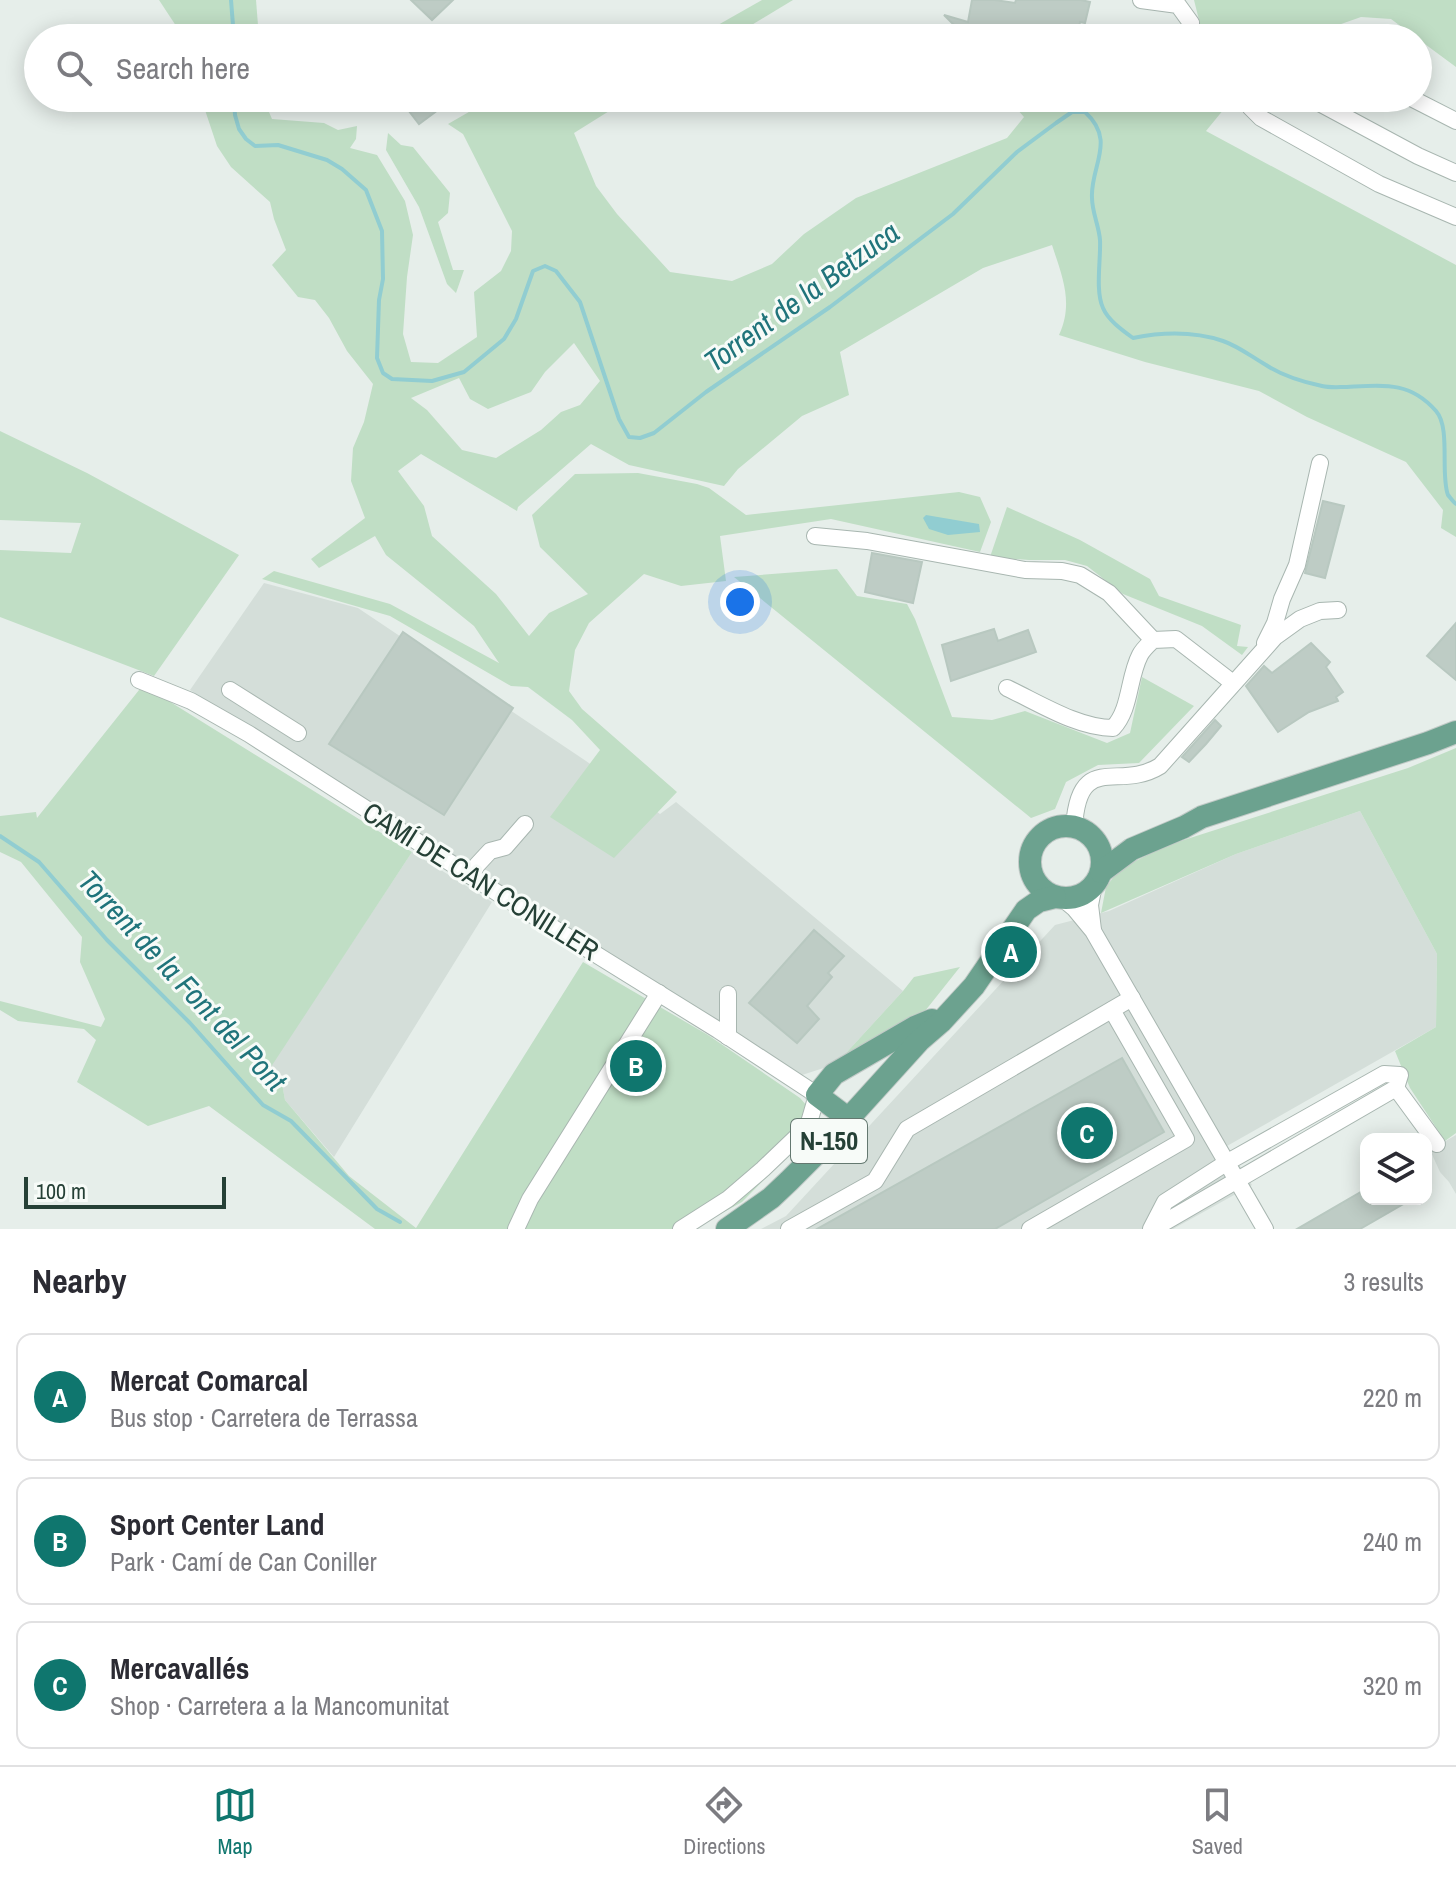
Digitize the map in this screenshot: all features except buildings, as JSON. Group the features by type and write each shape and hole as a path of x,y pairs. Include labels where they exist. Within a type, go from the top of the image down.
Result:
{"main road":[{"name":"N-150","path":"727,1229 771,1198 849,1119 919,1041 974,986 1026,910 1039,901 1083,894 1132,849 1202,817 1456,732"},
{"name":"N-150","path":"919,1041 973,970 1021,895 1031,869 1032,851 1044,834 1056,828 1082,831 1104,841 1115,842 1181,818 1202,817"},
{"path":"1082,831 1100,851 1102,858 1097,879"},
{"path":"1031,869 1042,890 1059,898"},
{"path":"849,1119 817,1095 834,1074 933,1019"}],"street":[{"path":"1141,0 1178,5 1191,24"},
{"path":"1432,109 1456,121"},
{"path":"1255,112 1379,184 1456,217"},
{"path":"1336,112 1456,173"},
{"path":"1261,652 1297,565 1320,463"},
{"path":"815,536 867,541 1025,570 1080,575 1109,593 1153,640"},
{"path":"1082,831 1078,800 1087,785 1105,776 1140,776 1160,766 1275,637 1300,619 1320,611 1338,610"},
{"path":"1007,688 1084,723 1113,728 1121,719 1141,653 1153,640 1176,639 1233,683"},
{"name":"CAMÍ DE CAN CONILLER","path":"139,680 191,701 245,732 817,1095"},
{"path":"230,690 298,733"},
{"path":"245,732 260,709"},
{"path":"471,876 490,851 505,847 525,824"},
{"path":"1093,931 1090,905 1097,879"},
{"path":"1059,898 1074,908 1093,931 1265,1229"},
{"path":"516,1229 530,1199 659,993"},
{"path":"728,994 728,1037"},
{"path":"789,1229 875,1181 907,1129 1132,998"},
{"path":"1030,1229 1186,1139 1112,1010"},
{"path":"1384,1074 1400,1075 1396,1088 1152,1229 1165,1202 1226,1163 1384,1074"},
{"path":"1396,1088 1437,1144"},
{"path":"681,1229 728,1199 808,1126 817,1095"}],"shaded area":[{"path":"264,583 358,608 660,814 676,802 903,991 836,1064 802,1075 190,690"},
{"path":"1360,811 1437,954 1436,1027 1227,1146 1252,1185 1173,1229 761,1229 786,1216 1055,925 1109,911 1236,854"},
{"path":"412,852 492,902 334,1157 285,1100 281,1078 266,1073"},
{"path":"1456,1135 1456,1194 1440,1172 1432,1149"}],"green space":[{"path":"159,0 256,0 258,24 175,24"},
{"path":"762,0 793,0 753,24 720,24"},
{"path":"1194,0 1456,0 1456,67 1432,49 1432,24 1398,24 1391,19 1361,17 1341,24 1197,24 1199,20"},
{"path":"206,112 269,112 272,119 324,123 338,130 357,126 356,139 350,148 377,155 405,201 413,235 403,334 411,362 438,363 477,337 474,292 501,271 511,251 512,231 463,134 448,124 469,112 608,112 574,133 596,186 670,272 732,281 772,264 804,234 856,198 1007,138 1024,117 1020,112 1222,112 1206,131 1456,265 1456,537 1441,528 1443,510 1406,462 1307,417 1259,391 1145,362 1059,335 1066,301 1063,279 1052,245 983,268 840,352 849,395 802,416 738,469 724,486 629,465 591,444 517,511 421,454 398,471 424,506 432,536 496,594 529,636 549,613 588,594 540,547 532,515 575,474 638,473 697,484 709,488 746,515 959,492 980,497 991,522 980,552 831,519 720,536 726,581 681,586 644,574 589,623 575,650 569,691 582,709 677,792 614,858 550,817 600,750 572,720 528,687 511,686 390,616 262,579 274,571 390,604 499,663 474,626 386,555 375,536 319,568 311,559 365,518 351,481 353,448 364,422 373,384 347,351 315,300 298,297 272,265 286,250 270,202 231,167 217,146","holes":["574,343 600,381 580,405 561,412 541,430 496,458 462,450 427,410 411,398 459,378 470,399 488,409 531,392 545,372"]},
{"path":"388,133 401,145 413,147 450,193 448,213 438,222 453,270 464,270 456,293 447,284 419,207 386,150"},
{"path":"0,431 87,473 239,555 154,676 0,617 0,550 71,553 81,523 0,520"},
{"path":"1007,507 1080,540 1150,579 1159,596 1241,625 1237,646 1248,647 1242,655 1202,626 1123,594 1087,566 1065,560 990,557"},
{"path":"837,569 857,596 907,604 952,717 992,720 1025,711 1107,743 1130,733 1142,677 1194,706 1139,763 1098,765 1066,782 1055,809 1031,818 734,577"},
{"path":"143,685 412,852 267,1073 281,1078 285,1100 349,1176 416,1228 583,962 708,1035 800,1098 821,1122 742,1202 693,1229 375,1229 209,1106 148,1126 77,1082 96,1040 84,1029 18,1021 0,1010 0,1001 101,1027 105,1019 80,962 82,937 21,862 0,852 0,816 36,812 37,818"},
{"path":"1456,748 1456,1133 1445,1141 1410,1088 1395,1051 1436,1027 1437,954 1360,811 1236,854 1101,913 1106,887 1119,870 1162,847 1408,768"},
{"path":"960,967 925,1011 836,1064 914,977"}],"water":[{"path":"926,515 979,524 980,532 948,535 929,529 923,518"}],"waterway":[{"name":"Torrent de la Betzuca","path":"231,0 233,24"},
{"name":"Torrent de la Betzuca","path":"235,112 239,129 255,146 278,145 327,160 366,190 382,231 383,279 377,358 383,373 392,379 432,381 464,372 504,339 516,319 533,271 545,266 556,271 580,302 619,419 629,437 640,438 654,433 706,392 830,307 953,214 1017,152 1072,112"},
{"name":"Torrent de la Betzuca","path":"1072,112 1085,112"},
{"name":"Torrent de la Betzuca","path":"1085,112 1094,123 1101,144 1092,186 1092,203 1100,240 1101,301 1112,321 1133,338 1178,334 1223,341 1279,372 1315,384 1395,387 1416,394 1436,411 1440,419 1446,486 1448,495 1456,504"},
{"name":"Torrent de la Font del Pont","path":"0,836 39,862 107,940 190,1023 263,1105 291,1121 377,1209 400,1222"}],"place":[{"name":"Mercat Comarcal","path":"1011,952"},
{"name":"Sport Center Land","path":"636,1066"},
{"name":"Mercavallés","path":"1087,1133"}]}
